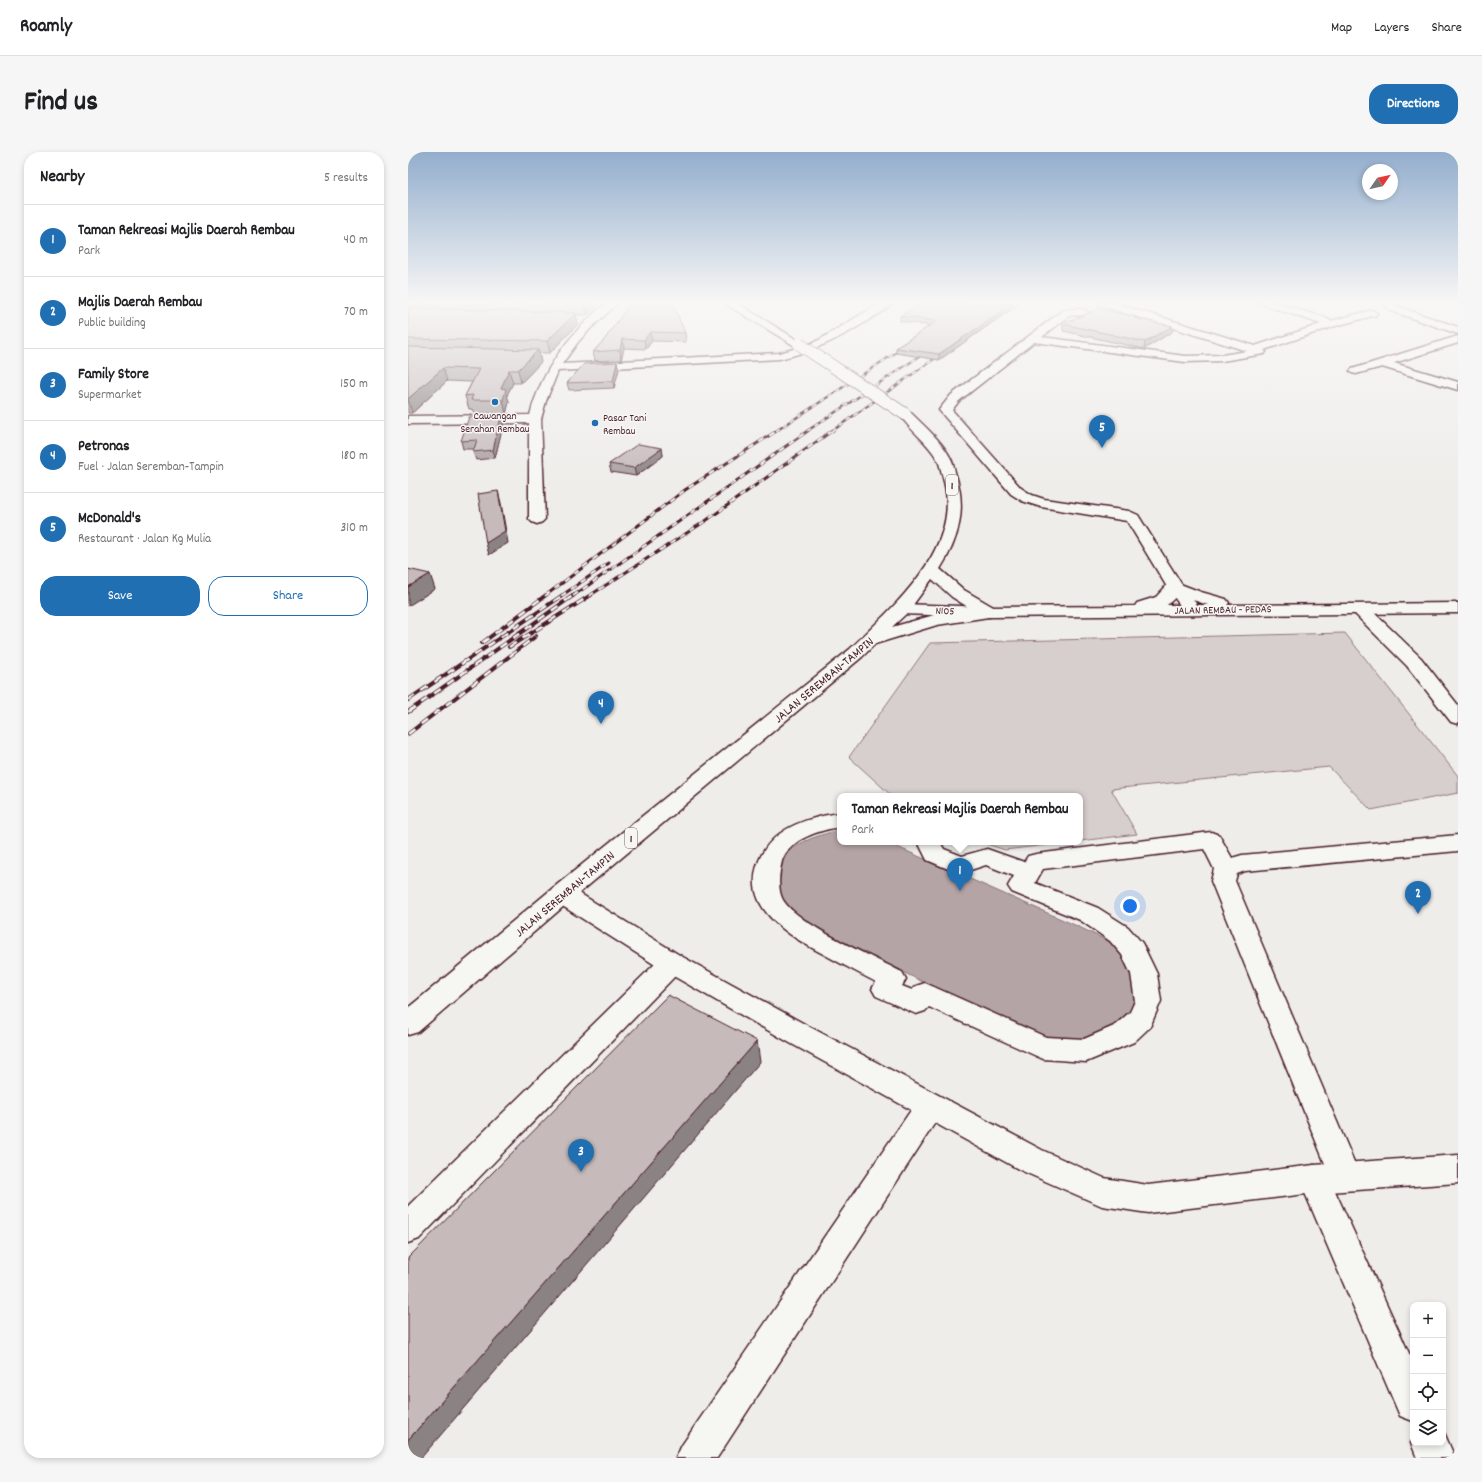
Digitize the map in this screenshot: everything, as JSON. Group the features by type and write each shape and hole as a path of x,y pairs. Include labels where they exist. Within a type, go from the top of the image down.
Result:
{"main road":[{"path":"537,519 535,419 545,386 557,364"},
{"name":"JALAN SEREMBAN-TAMPIN","path":"408,1024 562,894 870,641 901,609 932,569 943,552 954,514 953,487 944,458 926,435 905,414 829,364"},
{"path":"1000,364 955,398 945,410 1016,492 1041,503 1129,516 1133,518 1175,587 1192,610"},
{"path":"1356,371 1379,364"},
{"path":"1385,364 1458,386"},
{"path":"408,420 535,419"},
{"path":"932,569 960,596 989,612"},
{"path":"1175,587 1195,596 1241,609"},
{"path":"1130,611 1158,604 1168,598 1175,587"},
{"name":"JALAN REMBAU - PEDAS","path":"989,612 1458,608"},
{"name":"N105","path":"901,609 989,612"},
{"path":"1361,610 1414,662 1458,718"},
{"path":"870,641 934,620 989,612"},
{"path":"837,821 807,829 788,839 778,847 769,865 766,881 772,902 791,924 812,937 893,979 885,988 916,1004 925,993 1042,1048 1086,1051 1124,1034 1140,1020 1148,1001 1144,974 1133,950 1119,934 1089,914 1020,886 1028,872 1036,862 1211,840 1226,869 1223,881 1410,1395"},
{"path":"1226,869 1242,863 1458,843"},
{"path":"930,845 935,854 961,866 987,857 1028,872"},
{"path":"562,894 672,963 930,1106 1030,1160 1102,1192 1148,1199 1330,1178 1458,1169"},
{"path":"408,1228 672,963"},
{"path":"695,1458 930,1106"},
{"path":"1431,1446 1436,1458"}],"shaded area":[{"path":"1345,633 1458,776 1458,793 1371,810 1329,767 1111,789 1137,834 1083,841 1083,793 889,793 849,757 930,643"},
{"path":"837,831 837,845 893,845 1110,942 1126,960 1132,979 1134,994 1132,1008 1123,1022 1076,1044 1042,1041 798,920 781,907 774,871 779,862 790,850 803,842"},
{"path":"989,845 1046,845 1005,850"}],"building":[{"path":"408,364 524,364 518,370 509,370 501,388 506,389 503,400 471,400 473,395 465,396 479,369 443,368 408,399"},
{"path":"584,364 617,364 613,381 567,383"},
{"path":"469,417 501,417 493,450 473,452 477,440 461,441"},
{"path":"638,444 662,448 634,468 609,464"},
{"path":"498,491 505,531 486,543 478,494"},
{"path":"408,569 430,574 408,587"},
{"path":"668,995 757,1041 408,1440 408,1258"}],"railway":[{"path":"776,431 879,364"},
{"path":"807,431 908,364"},
{"path":"832,431 927,364"},
{"path":"545,596 685,490 778,430"},
{"path":"573,596 809,430"},
{"path":"589,596 707,520 833,430"},
{"path":"561,596 609,563"},
{"path":"482,643 546,595"},
{"path":"408,700 563,595"},
{"path":"408,712 574,595"},
{"path":"509,647 591,595"},
{"path":"408,734 536,636"}],"place":[{"name":"Cawangan Serahan Rembau","path":"495,402"},
{"name":"Pasar Tani Rembau","path":"595,423"},
{"name":"McDonald's","path":"1102,448"},
{"name":"Petronas","path":"601,724"},
{"name":"Taman Rekreasi Majlis Daerah Rembau","path":"960,891"},
{"name":"Majlis Daerah Rembau","path":"1418,914"},
{"name":"Family Store","path":"581,1172"}]}
